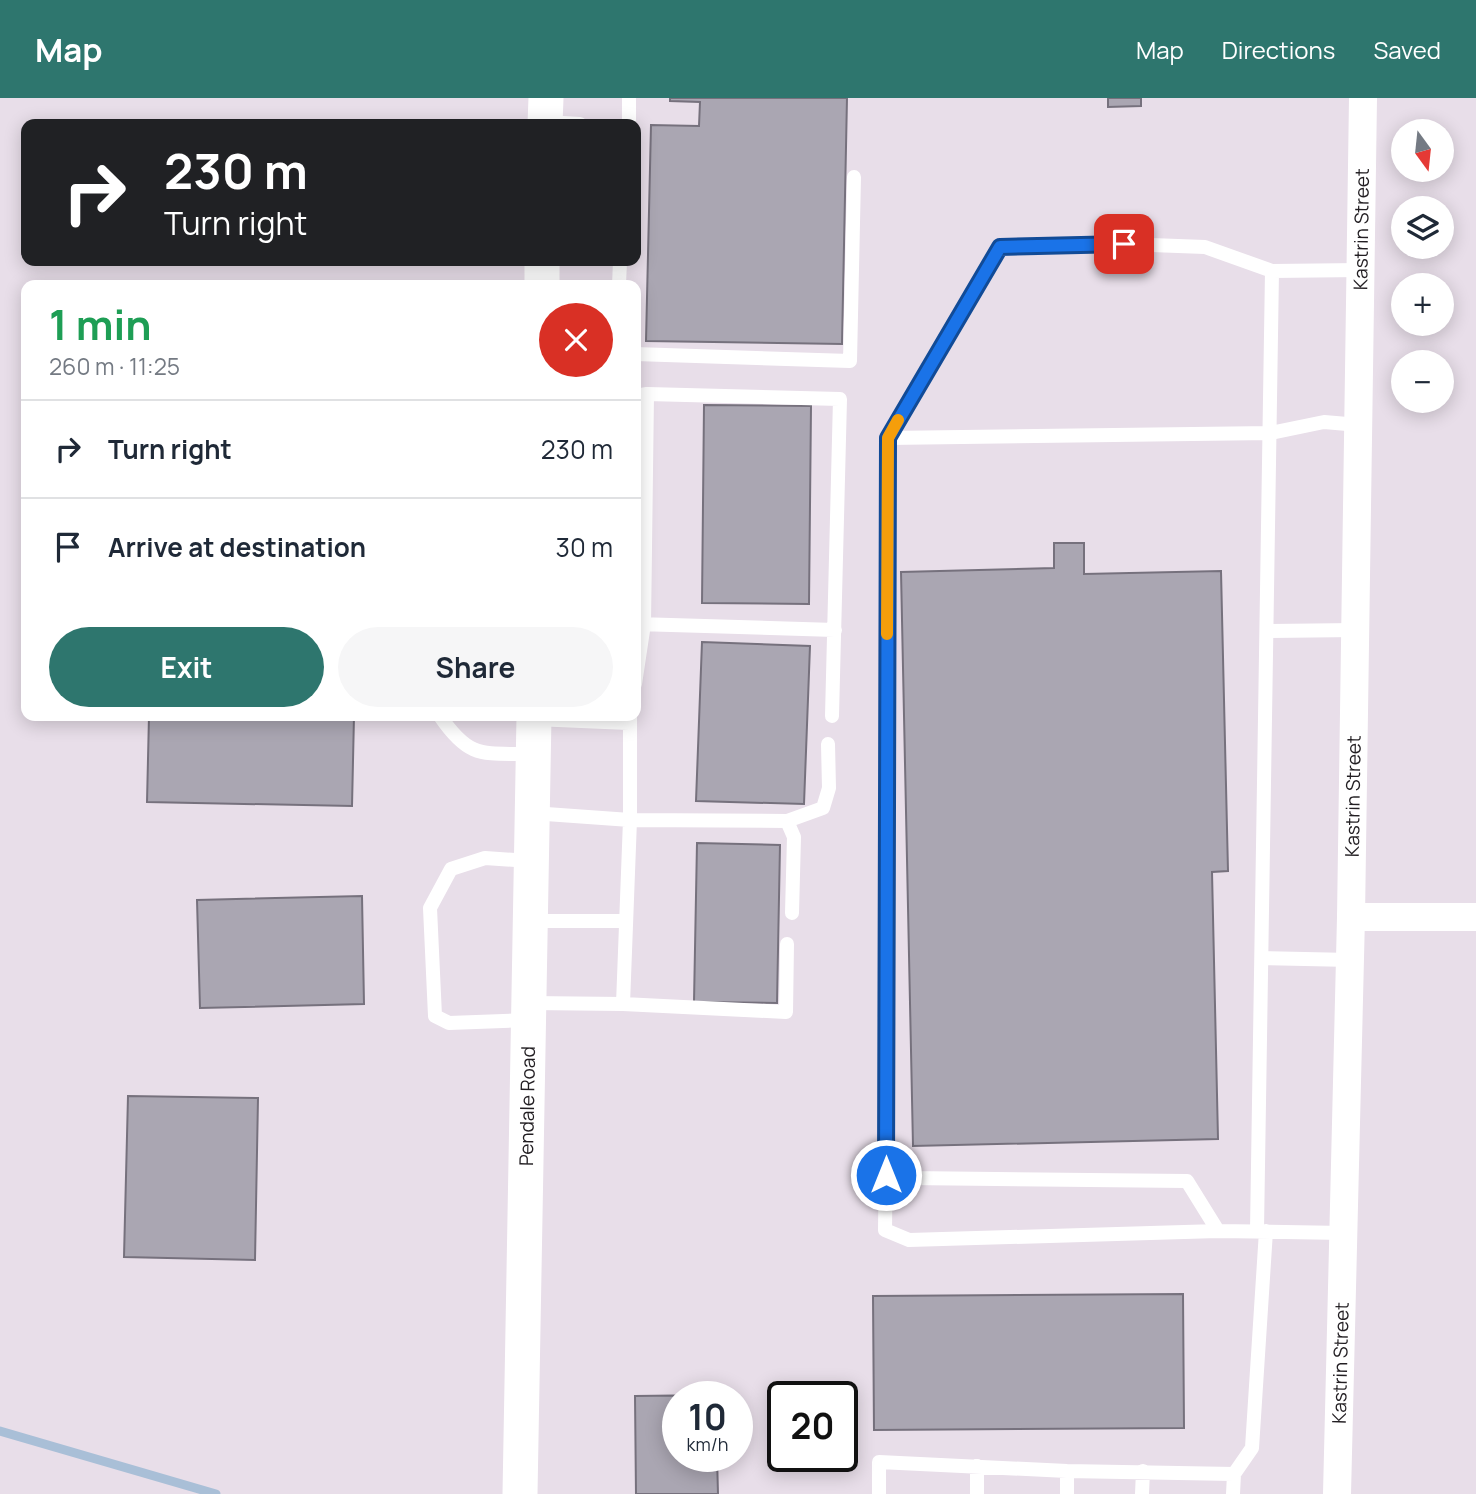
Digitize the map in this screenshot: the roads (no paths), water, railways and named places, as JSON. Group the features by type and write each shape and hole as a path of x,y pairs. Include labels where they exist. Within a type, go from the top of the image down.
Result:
{"street":[{"name":"Kastrin Street","path":"1337,1494 1352,917 1363,98"},
{"name":"Pendale Road","path":"520,1494 534,721"},
{"path":"1352,917 1476,917"}],"lane":[{"path":"629,98 629,119"},
{"path":"641,354 850,361 854,177"},
{"path":"1344,1233 1261,1230 909,1240 885,1230 888,438 1000,247 1124,244 1205,247 1272,271 1361,270"},
{"path":"1233,1494 1234,1475 1252,1448 1261,1230 1262,958 1272,271"},
{"path":"641,395 840,399 832,716"},
{"path":"888,438 1271,433 1324,422 1359,425"},
{"path":"641,624 835,630"},
{"path":"1268,631 1356,630"},
{"path":"444,721 467,748 486,753 534,754"},
{"path":"623,1004 630,820 629,721"},
{"path":"532,813 630,820 787,821 823,808 829,788 828,744"},
{"path":"787,821 794,838 792,913"},
{"path":"531,861 485,858 451,869 430,908 435,1016 449,1023 528,1011 623,1004 786,1012 787,944"},
{"path":"530,921 626,921"},
{"path":"1262,958 1350,960"},
{"path":"886,1147 908,1178 1187,1181 1218,1231"},
{"path":"878,1494 879,1462 1067,1471 1234,1475"},
{"path":"977,1466 977,1494"},
{"path":"1067,1471 1067,1494"},
{"path":"1142,1494 1143,1471"}],"waterway":[{"path":"0,1431 216,1494"}]}
